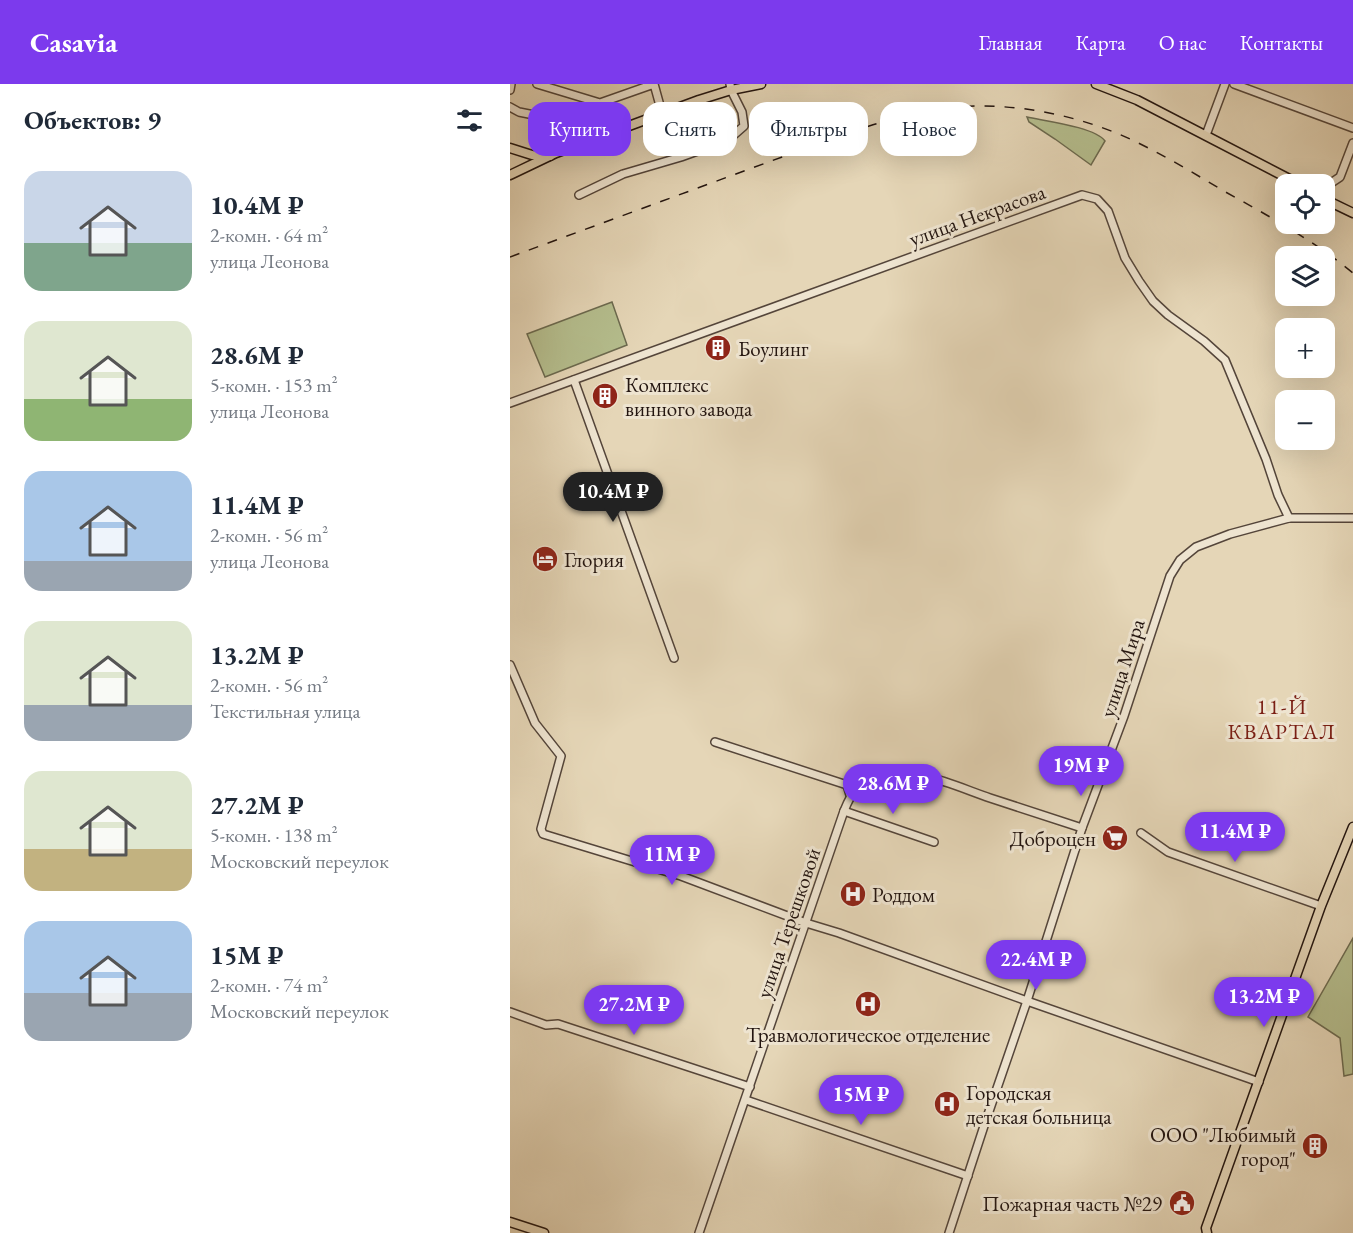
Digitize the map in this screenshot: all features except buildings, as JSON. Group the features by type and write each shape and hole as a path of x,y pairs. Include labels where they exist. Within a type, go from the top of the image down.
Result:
{"main road":[{"path":"693,102 731,87 761,84"},
{"path":"1096,84 1137,100 1280,174"},
{"path":"510,148 528,154"},
{"path":"510,175 551,156"},
{"path":"1335,204 1353,213"},
{"path":"1207,1233 1206,1228 1321,906 1353,827"},
{"path":"510,1221 544,1233"}],"street":[{"path":"510,90 511,84"},
{"path":"537,84 600,103 654,84 659,102"},
{"path":"1206,135 1225,84"},
{"path":"1234,84 1353,128"},
{"path":"579,195 623,174 728,140 744,126 742,112 731,87"},
{"path":"510,107 528,114"},
{"path":"1335,180 1340,177 1353,143"},
{"name":"улица Некрасова","path":"510,403 1082,195 1098,199 1108,211 1125,258 1153,301 1225,360 1289,518"},
{"path":"574,380 674,658"},
{"name":"улица Мира","path":"949,1233 1082,828 1124,716 1170,576 1180,560 1196,547 1212,540 1289,518 1353,518"},
{"path":"510,665 536,723 561,756 541,829 543,834 681,876 806,923 1259,1082"},
{"path":"715,742 848,785 850,795"},
{"path":"850,795 860,784 876,777 897,773 912,774 938,780 1082,828"},
{"name":"улица Терешковой","path":"699,1233 850,795"},
{"path":"844,811 934,842"},
{"path":"1141,833 1168,852 1321,906"},
{"path":"510,1012 546,1025 558,1024 750,1087"},
{"path":"746,1100 968,1176"}],"green space":[{"path":"1027,117 1081,128 1100,136 1105,141 1091,165 1029,122"},
{"path":"612,302 627,345 545,377 527,334"},
{"path":"1353,938 1353,1074 1344,1076 1340,1038 1308,1017"}],"railway":[{"path":"510,257 850,132 927,111 987,106 1036,110 1060,115 1130,139 1177,163 1289,228 1353,273"}],"place":[{"name":"Боулинг","path":"718,348"},
{"name":"Комплекс винного завода","path":"605,396"},
{"name":"Глория","path":"545,559"},
{"name":"Доброцен","path":"1115,838"},
{"name":"Роддом","path":"853,894"},
{"name":"Травмологическое отделение","path":"868,1004"},
{"name":"Городская детская больница","path":"947,1104"},
{"name":"ООО \"Любимый город\"","path":"1315,1146"},
{"name":"Пожарная часть №29","path":"1182,1203"}],"district":[{"name":"11-Й КВАРТАЛ","path":"1282,718"}]}
